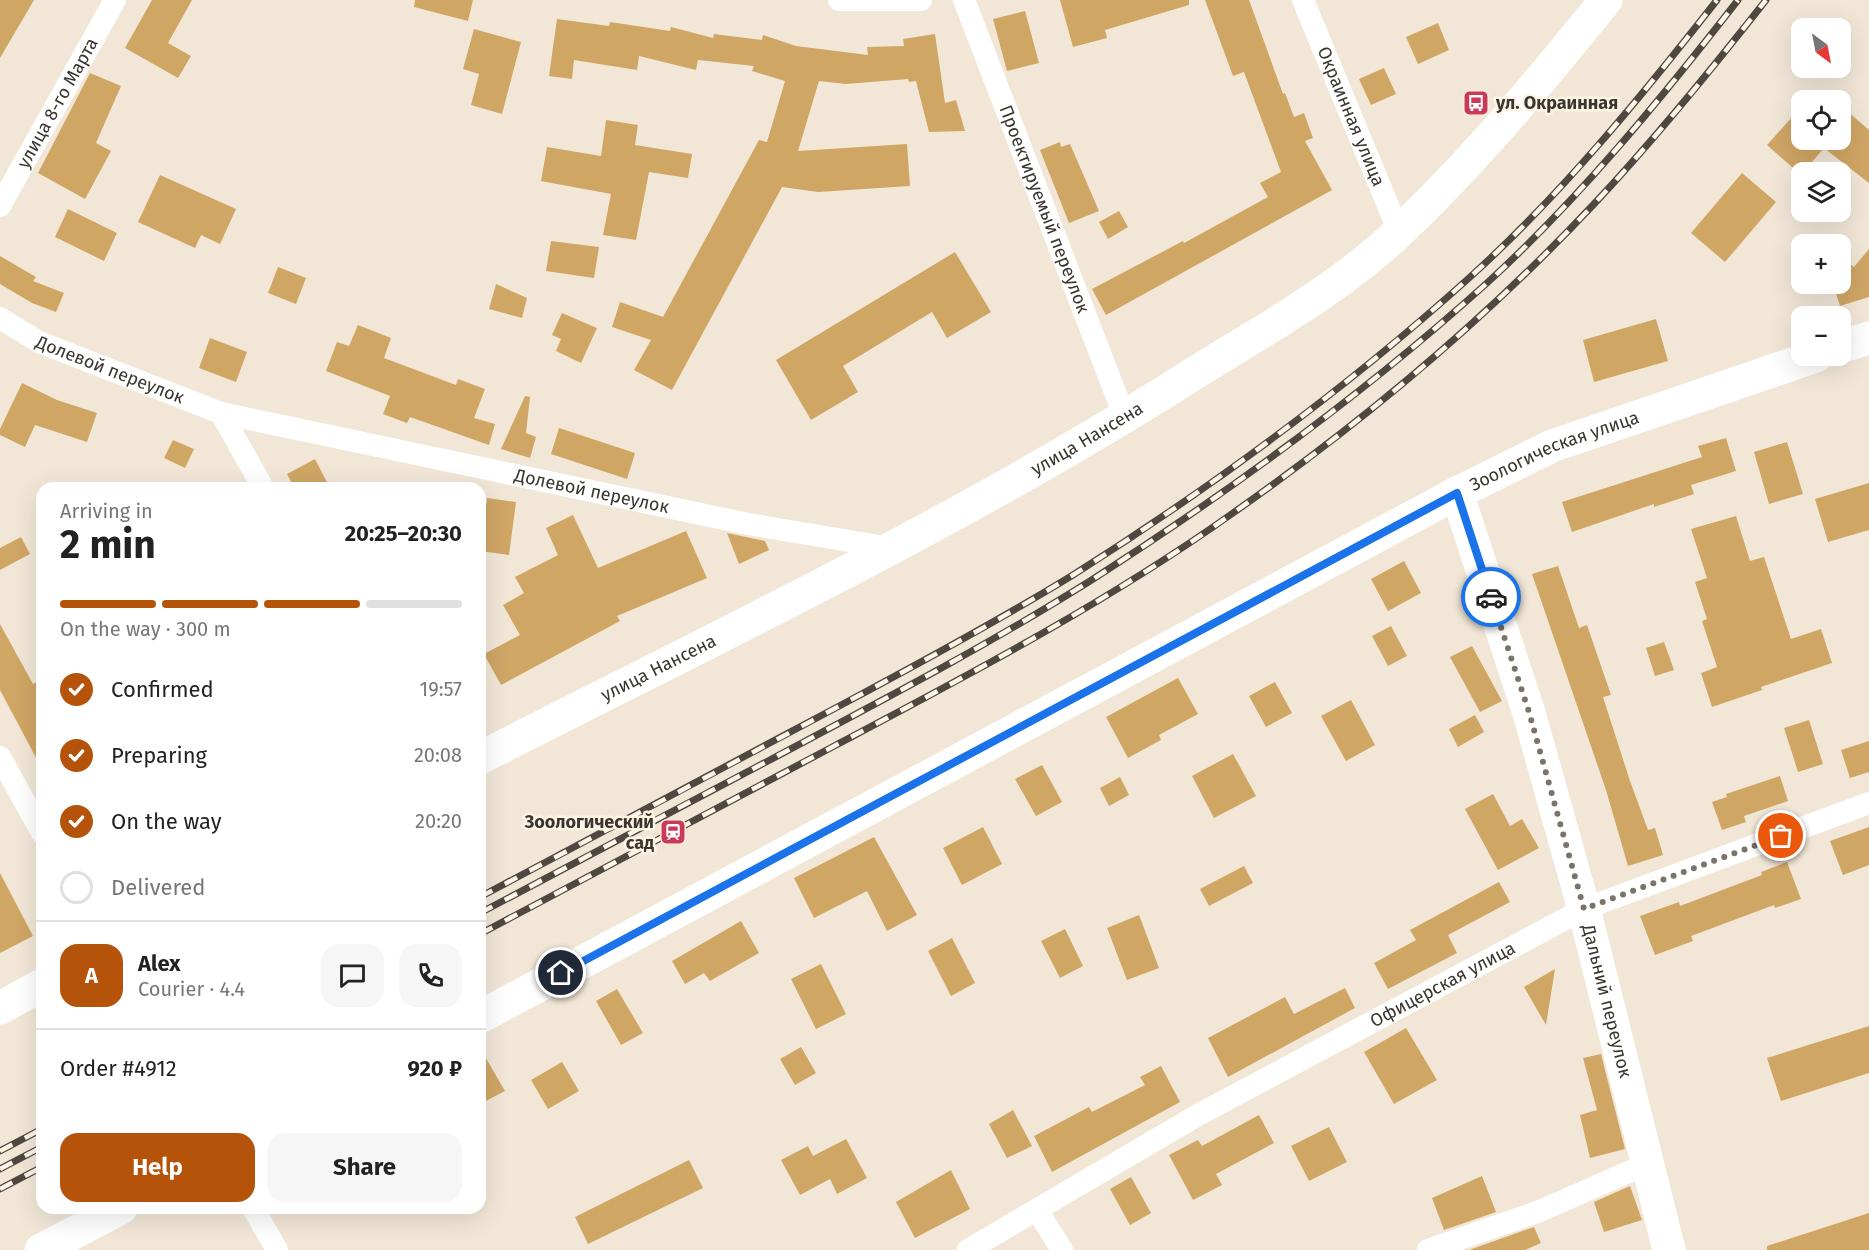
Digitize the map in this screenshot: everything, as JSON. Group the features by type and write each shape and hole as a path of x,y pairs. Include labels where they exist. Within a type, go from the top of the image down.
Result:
{"main road":[{"name":"улица Нансена","path":"486,755 891,548 1125,418 1332,286 1399,232 1529,96 1606,0"},
{"path":"1851,344 1869,338"},
{"name":"Зоологическая улица","path":"486,1014 1457,493 1552,446 1791,365"},
{"name":"Дальний переулок","path":"1457,493 1529,712 1584,909 1669,1250"},
{"path":"0,1008 36,989"},
{"path":"41,1250 110,1214"}],"street":[{"name":"улица 8-го Марта","path":"0,206 115,0"},
{"path":"839,0 921,0"},
{"name":"Проектируемый переулок","path":"964,0 1125,418"},
{"name":"Окраинная улица","path":"1303,0 1399,232"},
{"name":"Долевой переулок","path":"0,318 39,342 221,413 748,524 891,548"},
{"path":"221,413 260,482"},
{"path":"0,757 36,822"},
{"name":"Офицерская улица","path":"968,1250 1198,1114 1584,909 1869,803"},
{"path":"1428,1250 1540,1211 1649,1163"},
{"path":"1037,1210 1062,1250"},
{"path":"257,1214 277,1250"}],"building":[{"path":"0,0 34,0 0,58"},
{"path":"152,0 192,0 168,43 191,56 178,78 125,48"},
{"path":"415,0 473,0 468,21 414,7"},
{"path":"1060,0 1189,0 1189,5 1105,30 1107,38 1073,47"},
{"path":"1205,0 1249,0 1283,94 1285,93 1294,117 1304,113 1313,138 1305,141 1332,190 1106,315 1092,289 1183,241 1184,243 1268,197 1260,183 1281,172 1244,72 1233,76"},
{"path":"1025,11 1039,63 1007,71 993,19"},
{"path":"557,19 609,26 610,22 670,31 671,27 713,38 714,34 762,40 763,35 796,46 868,55 867,47 904,46 903,39 935,34 945,103 956,100 965,131 929,132 916,81 909,82 908,79 846,84 819,81 798,151 907,144 910,186 818,192 782,187 672,390 634,370 651,340 612,327 620,302 663,317 759,140 767,142 785,81 752,71 754,66 698,60 696,70 639,56 637,70 574,60 572,79 549,76"},
{"path":"1438,23 1449,50 1418,64 1406,37"},
{"path":"474,29 521,42 502,114 471,105 479,74 463,69"},
{"path":"1384,68 1396,94 1371,105 1359,79"},
{"path":"90,73 121,86 96,143 111,151 85,199 38,173"},
{"path":"1851,114 1869,130 1869,183 1851,169 1851,162 1842,162 1827,150 1851,150"},
{"path":"1791,118 1791,150 1822,150 1812,162 1791,162 1791,166 1767,145"},
{"path":"606,120 638,125 635,145 692,154 688,178 649,172 636,240 603,235 611,194 541,181 547,147 601,156"},
{"path":"1060,142 1061,147 1070,144 1099,211 1069,223 1040,150"},
{"path":"1742,173 1776,202 1725,262 1691,233"},
{"path":"160,175 236,209 220,244 201,235 195,248 138,222"},
{"path":"68,209 117,233 104,261 55,237"},
{"path":"1119,211 1128,227 1108,239 1099,222"},
{"path":"551,241 599,247 594,278 546,271"},
{"path":"1869,249 1869,297 1840,306 1836,294 1851,294 1851,265 1854,267"},
{"path":"955,252 991,312 947,338 932,312 843,366 858,392 811,420 776,360"},
{"path":"0,256 36,277 33,281 64,293 56,312 32,303 0,284"},
{"path":"278,267 306,278 296,304 268,293"},
{"path":"496,284 527,298 522,318 489,309"},
{"path":"562,313 597,328 581,363 556,351 561,339 552,335"},
{"path":"1656,319 1668,361 1594,382 1583,340"},
{"path":"358,325 391,338 384,358 456,385 458,379 485,389 474,418 495,424 489,445 410,417 407,423 383,414 390,396 326,371 337,342 349,346"},
{"path":"210,338 247,352 236,382 199,368"},
{"path":"22,383 57,400 97,413 87,442 35,425 25,447 0,435 0,429"},
{"path":"525,396 530,397 526,433 536,437 530,458 501,449"},
{"path":"559,428 635,453 627,479 551,454"},
{"path":"1726,438 1736,471 1691,485 1694,494 1654,507 1654,504 1572,532 1562,502 1702,457 1698,446"},
{"path":"173,440 194,449 185,468 164,458"},
{"path":"1787,442 1803,494 1769,504 1754,452"},
{"path":"315,459 327,482 291,482 287,474"},
{"path":"1869,483 1869,530 1828,542 1815,499"},
{"path":"487,498 516,502 509,555 486,552"},
{"path":"573,515 598,568 686,531 707,578 617,616 620,621 501,685 486,658 486,653 520,635 503,605 524,593 515,577 558,555 546,528"},
{"path":"1736,516 1750,561 1764,557 1791,639 1821,629 1832,663 1761,687 1762,690 1712,707 1701,673 1717,667 1702,621 1707,619 1695,582 1707,578 1691,529"},
{"path":"727,533 765,541 769,550 739,564"},
{"path":"21,537 30,554 0,570 0,548"},
{"path":"1404,561 1421,593 1388,611 1371,579"},
{"path":"1558,566 1579,628 1587,625 1611,695 1603,697 1630,781 1648,830 1655,828 1663,855 1628,866 1606,790 1532,574"},
{"path":"0,624 33,684 36,682 36,758 0,690"},
{"path":"1391,626 1407,656 1388,666 1372,636"},
{"path":"1664,642 1674,670 1655,676 1646,648"},
{"path":"1472,646 1502,701 1480,712 1450,657"},
{"path":"1178,678 1198,714 1159,735 1161,740 1128,758 1106,717"},
{"path":"1275,682 1292,713 1266,727 1249,696"},
{"path":"1351,700 1375,745 1346,761 1321,716"},
{"path":"1475,715 1484,732 1458,747 1449,729"},
{"path":"1809,720 1823,764 1798,772 1784,728"},
{"path":"1869,741 1869,772 1850,778 1841,750"},
{"path":"1233,754 1256,796 1214,818 1192,776"},
{"path":"1042,765 1062,802 1036,816 1015,779"},
{"path":"1780,776 1788,801 1744,816 1746,822 1722,830 1712,802 1727,797 1726,794"},
{"path":"1120,777 1129,795 1109,806 1100,788"},
{"path":"1493,794 1510,826 1522,819 1539,848 1498,870 1465,809"},
{"path":"983,827 1002,864 962,885 943,848"},
{"path":"1869,827 1869,865 1843,875 1830,841"},
{"path":"874,837 917,915 887,931 867,891 814,918 794,878"},
{"path":"1787,862 1801,899 1775,908 1774,905 1691,936 1693,941 1655,955 1640,916 1679,902 1680,906 1762,875 1761,872"},
{"path":"1244,866 1253,883 1209,906 1200,889"},
{"path":"0,873 33,936 0,953"},
{"path":"1499,882 1510,902 1448,935 1457,953 1388,989 1374,963 1416,940 1410,930"},
{"path":"1139,915 1159,968 1127,980 1107,928"},
{"path":"741,921 759,953 710,981 704,973 685,984 672,961"},
{"path":"1065,929 1083,966 1060,978 1041,941"},
{"path":"952,938 975,983 951,996 928,951"},
{"path":"821,964 846,1014 816,1029 791,979"},
{"path":"1555,969 1546,1025 1524,987"},
{"path":"1345,988 1355,1008 1228,1077 1208,1038 1285,997 1294,1014"},
{"path":"617,989 643,1033 621,1045 596,1001"},
{"path":"1869,1026 1869,1073 1781,1101 1767,1058"},
{"path":"1406,1028 1437,1080 1394,1104 1364,1052"},
{"path":"801,1047 816,1073 795,1085 780,1059"},
{"path":"1601,1054 1625,1149 1590,1158 1580,1115 1597,1110 1583,1058"},
{"path":"486,1058 505,1091 486,1101"},
{"path":"562,1062 579,1091 548,1109 531,1080"},
{"path":"1161,1066 1180,1102 1052,1172 1034,1136 1089,1107 1092,1112 1145,1085 1140,1077"},
{"path":"1013,1110 1032,1146 1007,1158 989,1124"},
{"path":"1259,1115 1274,1143 1216,1174 1222,1185 1193,1200 1169,1155 1198,1140 1202,1146"},
{"path":"1329,1127 1347,1162 1309,1181 1291,1146"},
{"path":"846,1139 867,1178 837,1194 830,1179 800,1195 781,1160 808,1146 813,1156"},
{"path":"689,1160 703,1188 588,1244 575,1217"},
{"path":"951,1170 970,1209 915,1238 896,1202"},
{"path":"1482,1176 1496,1212 1444,1230 1432,1198"},
{"path":"1131,1177 1151,1213 1130,1225 1110,1189"},
{"path":"1630,1186 1642,1220 1604,1232 1594,1202"},
{"path":"1869,1213 1869,1250 1767,1250 1767,1246"},
{"path":"1534,1227 1541,1243 1525,1250 1469,1250"}],"railway":[{"path":"486,894 988,625 1073,575 1125,541 1277,435 1423,319 1503,246 1599,144 1717,0"},
{"path":"486,910 970,652 1090,581 1244,477 1393,364 1487,283 1555,217 1587,182 1679,74 1738,0"},
{"path":"486,931 1039,635 1137,577 1233,513 1376,406 1422,368 1553,247 1661,129 1766,0"},
{"path":"0,1151 36,1132"},
{"path":"0,1169 36,1150"},
{"path":"0,1189 36,1170"}],"way so far":[{"path":"1491,597 1529,712 1584,909 1781,836"}],"place":[{"name":"ул. Окраинная","path":"1476,103"},
{"name":"Зоологический сад","path":"673,832"}],"route":[{"path":"561,973 1457,493 1491,597"}]}
